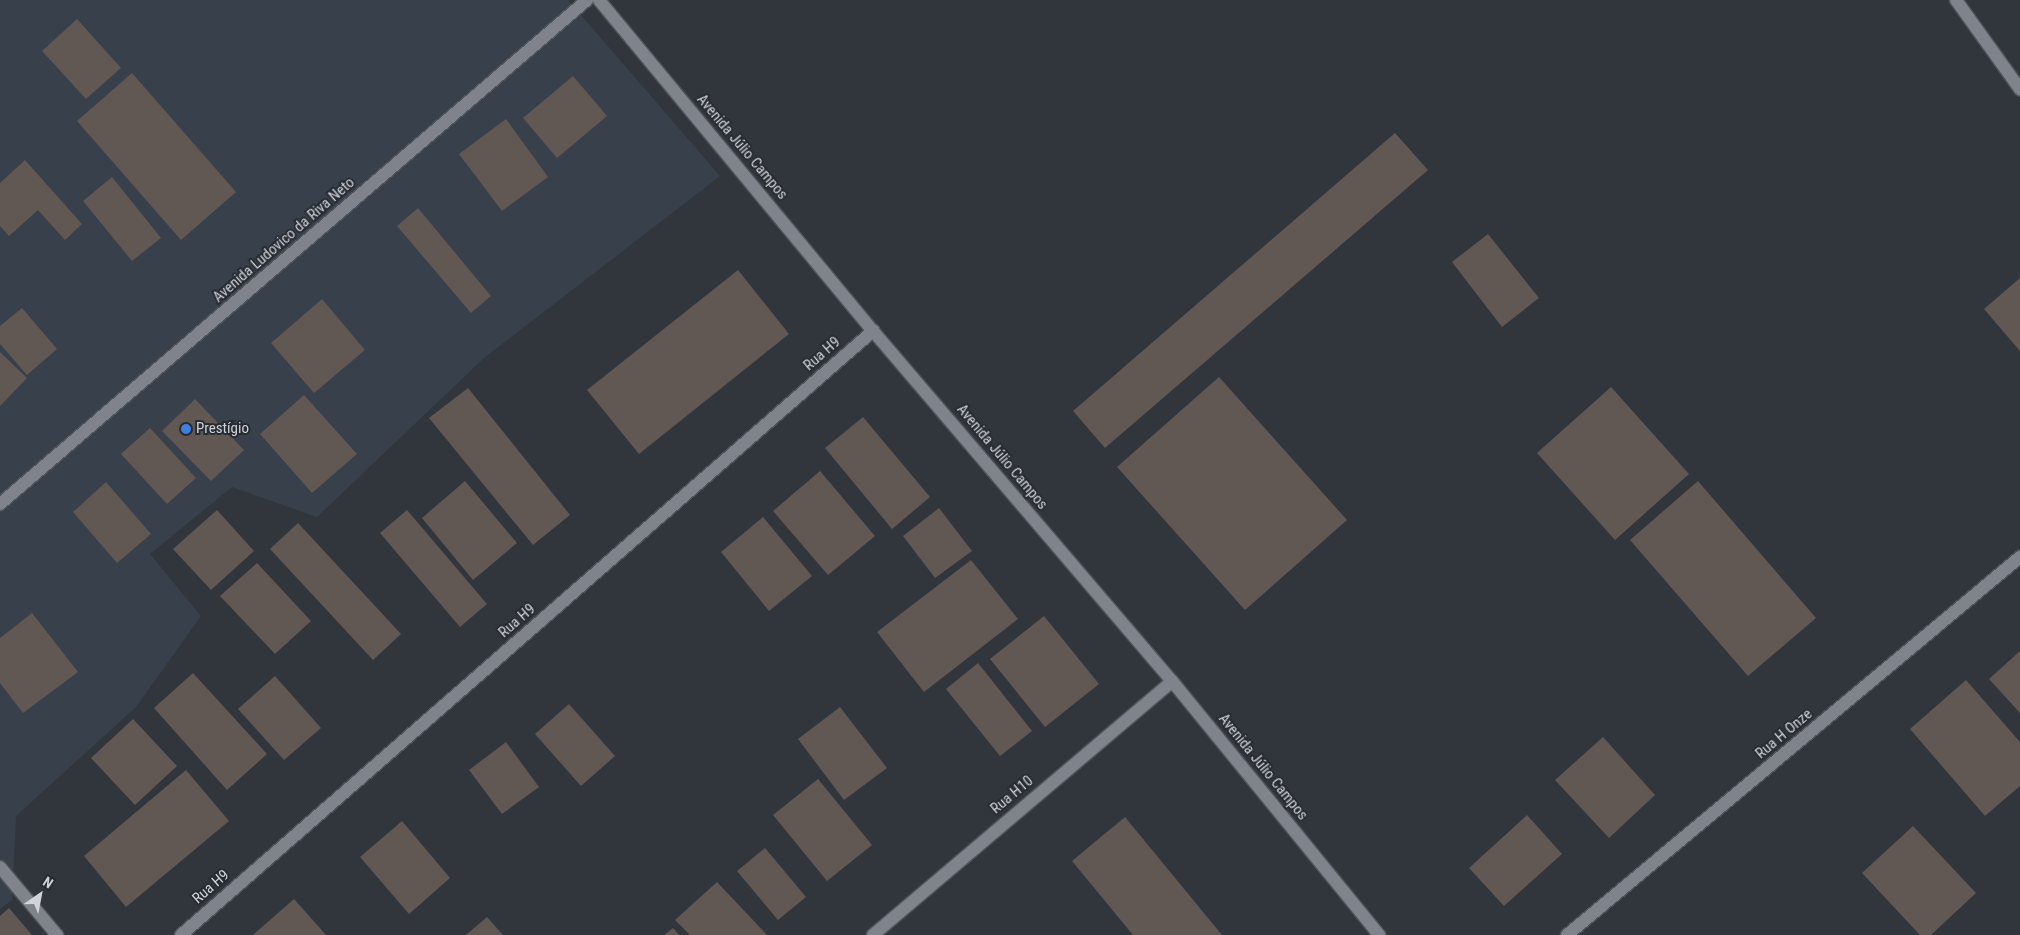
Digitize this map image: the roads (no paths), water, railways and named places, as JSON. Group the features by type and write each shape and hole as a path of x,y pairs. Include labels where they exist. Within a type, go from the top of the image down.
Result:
{"street":[{"name":"Avenida Ludovico da Riva Neto","path":"0,504 587,0"},
{"name":"Avenida Júlio Campos","path":"599,0 873,331 1172,680 1379,935"},
{"path":"1956,0 2020,89"},
{"name":"Rua H9","path":"181,935 873,331"},
{"name":"Rua H Onze","path":"1566,935 2020,557"},
{"name":"Rua H10","path":"873,935 1172,680"},
{"path":"0,867 57,935"}],"place":[{"name":"Prestígio","path":"186,429"}]}
